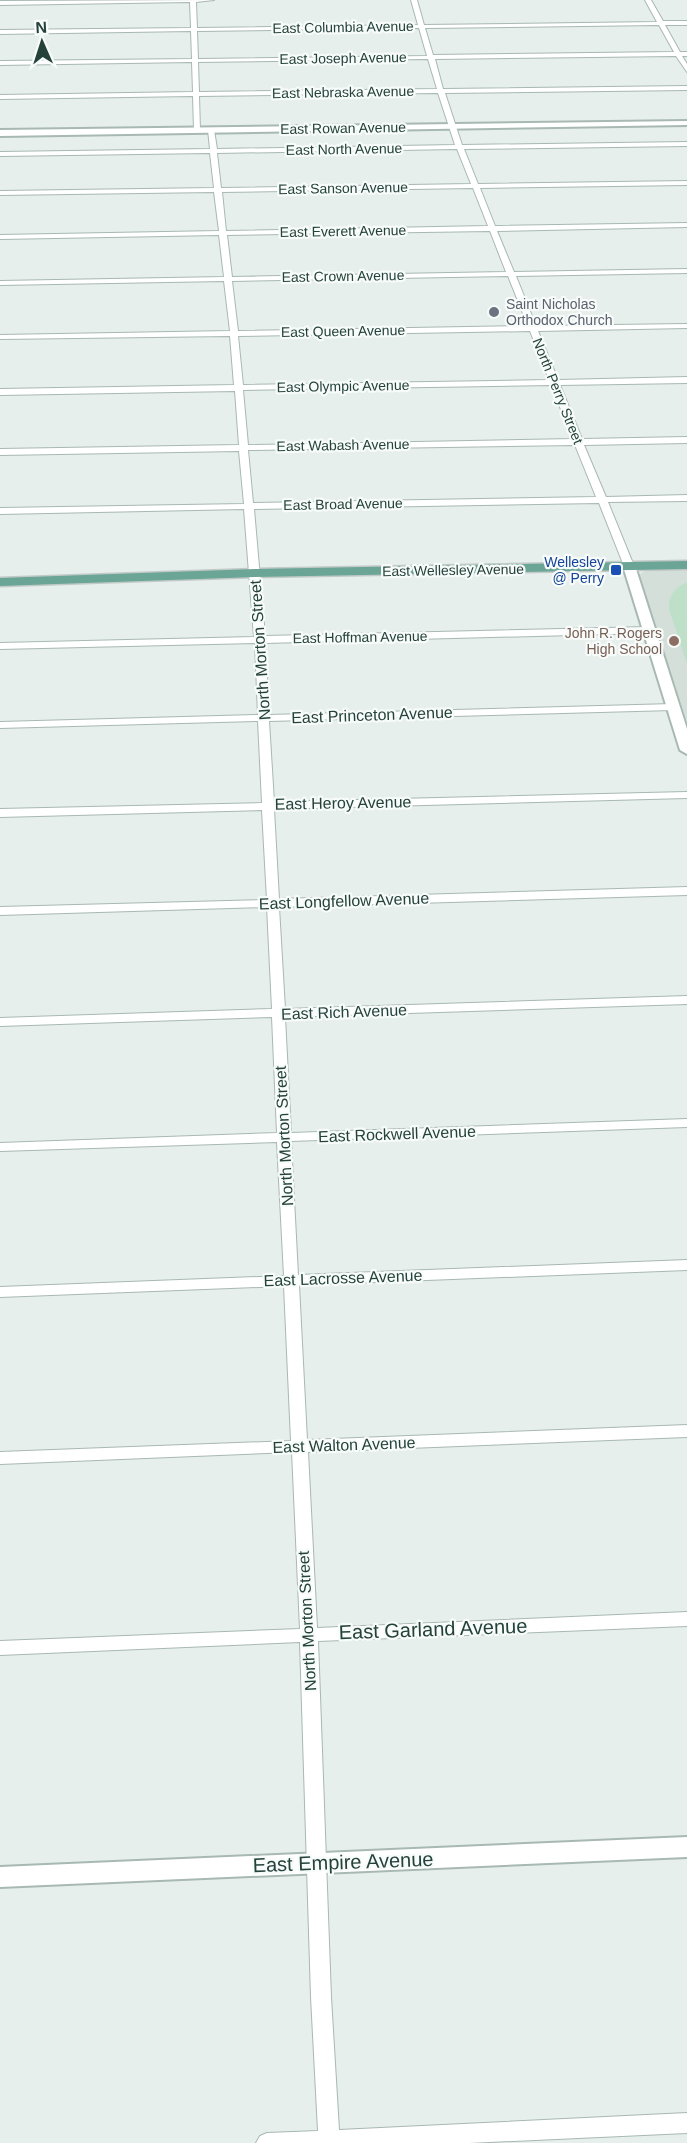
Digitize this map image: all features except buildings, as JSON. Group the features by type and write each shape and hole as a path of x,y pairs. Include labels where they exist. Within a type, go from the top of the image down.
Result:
{"main road":[{"name":"East Wellesley Avenue","path":"0,582 255,573 687,565"},
{"name":"East Wellesley Avenue","path":"0,573 189,571 255,573"}],"street":[{"path":"193,0 197,130"},
{"path":"0,3 211,0"},
{"name":"North Perry Street","path":"414,0 451,126 628,566 687,750"},
{"path":"648,0 687,69"},
{"name":"East Columbia Avenue","path":"0,32 687,23"},
{"name":"East Joseph Avenue","path":"0,63 687,54"},
{"name":"East Nebraska Avenue","path":"0,97 687,88"},
{"name":"East Rowan Avenue","path":"0,133 687,123"},
{"name":"North Morton Street","path":"211,130 229,279 260,640 308,1634 321,1997 329,2142"},
{"name":"East North Avenue","path":"0,154 687,144"},
{"name":"East Sanson Avenue","path":"0,194 687,183"},
{"name":"East Everett Avenue","path":"0,237 687,225"},
{"name":"East Crown Avenue","path":"0,283 687,271"},
{"name":"East Queen Avenue","path":"0,337 687,326"},
{"name":"East Olympic Avenue","path":"0,392 687,380"},
{"name":"East Wabash Avenue","path":"0,452 687,440"},
{"name":"East Broad Avenue","path":"0,511 687,498"},
{"name":"East Hoffman Avenue","path":"0,646 649,630"},
{"name":"East Princeton Avenue","path":"0,725 673,707"},
{"name":"East Heroy Avenue","path":"0,813 687,795"},
{"name":"East Longfellow Avenue","path":"0,911 687,891"},
{"name":"East Rich Avenue","path":"0,1022 687,1000"},
{"name":"East Rockwell Avenue","path":"0,1147 687,1123"},
{"name":"East Lacrosse Avenue","path":"0,1292 687,1265"},
{"name":"East Walton Avenue","path":"0,1458 687,1431"},
{"name":"East Garland Avenue","path":"0,1648 687,1619"},
{"name":"East Empire Avenue","path":"0,1877 687,1847"},
{"path":"267,2143 329,2142 687,2123"}],"shaded area":[{"name":"John R. Rogers High School","path":"687,570 687,721 638,575 645,571"}],"green space":[{"path":"687,582 687,664 669,604 673,592"}],"place":[{"name":"Saint Nicholas Orthodox Church","path":"494,312"},
{"name":"Wellesley @ Perry","path":"616,570"},
{"name":"John R. Rogers High School","path":"674,641"}]}
